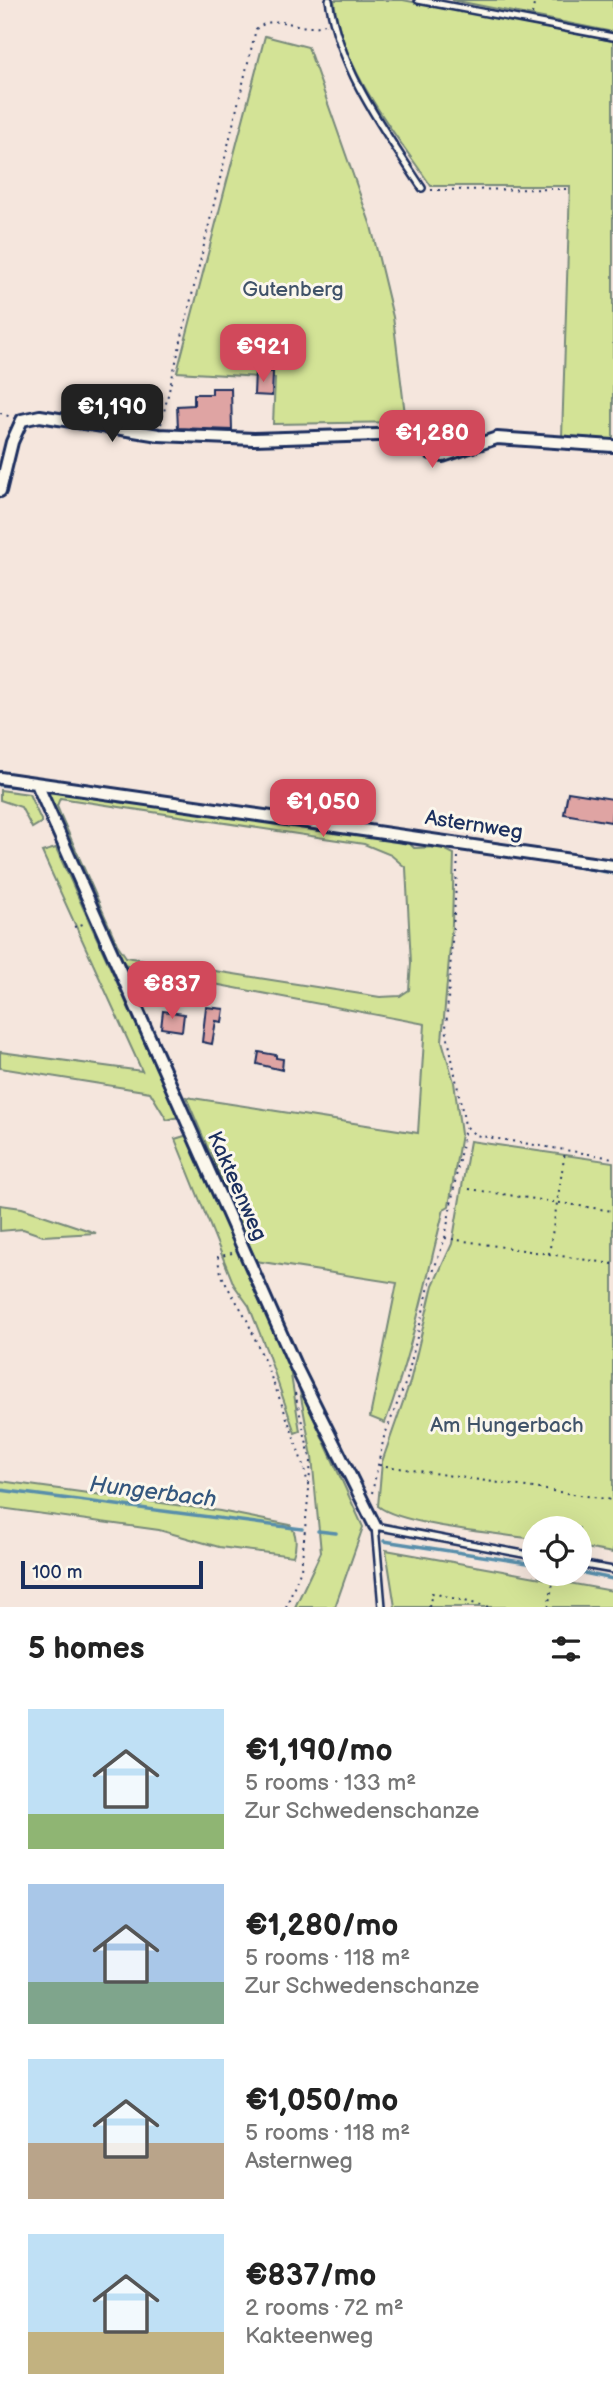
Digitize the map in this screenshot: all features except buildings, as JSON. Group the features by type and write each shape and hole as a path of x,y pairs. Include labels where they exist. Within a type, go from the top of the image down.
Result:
{"street":[{"path":"0,491 12,442 22,420 40,416 159,435 254,439 408,434 430,453 443,456 497,438 613,446"},
{"name":"Asternweg","path":"0,778 613,866"},
{"name":"Kakteenweg","path":"37,784 295,1365 374,1526"}],"lane":[{"path":"329,0 332,21 362,96 422,188"},
{"path":"418,0 613,37"},
{"path":"374,1526 522,1554"},
{"name":"Kakteenweg","path":"374,1526 382,1607"},
{"path":"592,1566 613,1570"}],"path":[{"path":"530,21 535,0"},
{"path":"159,435 256,29 266,21 280,19 306,29 332,21"},
{"path":"422,188 566,190"},
{"path":"368,1512 384,1437 407,1379 431,1278 444,1238 465,1125 446,1028 458,842"},
{"path":"465,1125 475,1135 613,1158"},
{"path":"549,1255 566,1151"},
{"path":"469,1189 613,1211"},
{"path":"444,1238 613,1264"},
{"path":"244,1250 218,1257 218,1266 264,1362 309,1489"},
{"path":"286,1607 301,1569 311,1461 293,1382 295,1365"},
{"path":"378,1465 613,1500"},
{"path":"548,1607 552,1586"},
{"path":"429,1607 432,1593 489,1607"}],"green space":[{"path":"334,0 403,0 613,41 613,442 562,437 570,186 431,186 385,121 358,75 339,26"},
{"path":"452,0 613,0 613,32"},
{"name":"Gutenberg","path":"265,36 308,47 371,226 393,317 406,422 273,424 275,378 177,372"},
{"path":"0,790 29,794 42,822 32,828 21,807 0,800"},
{"path":"52,790 392,840 409,843 414,848 440,847 454,854 452,924 442,1041 454,1082 461,1134 449,1206 444,1209 410,1344 385,1423 370,1417 397,1283 256,1261 186,1097 418,1133 425,1024 130,968 119,959 48,799 48,793","holes":["60,798 364,844 391,855 406,868 411,963 409,990 400,996 380,997 126,957 117,944 57,806"]},
{"path":"56,848 178,1117 167,1120 150,1092 0,1068 0,1052 142,1071 42,852"},
{"path":"188,1135 290,1369 300,1431 295,1433 249,1306 234,1285 175,1139"},
{"name":"Am Hungerbach","path":"470,1141 613,1162 613,1553 592,1549 592,1516 522,1516 522,1537 429,1523 390,1513 378,1506 382,1462 410,1382 433,1285 452,1244"},
{"path":"0,1205 22,1208 96,1233 43,1236 23,1229 0,1231"},
{"path":"299,1386 363,1527 335,1607 295,1607 321,1552 312,1457"},
{"path":"0,1481 220,1511 290,1525 296,1544 293,1556 219,1547 159,1530 0,1508"},
{"path":"386,1550 522,1575 522,1586 585,1586 613,1591 613,1607 395,1607"}],"waterway":[{"path":"0,785 28,788"},
{"path":"49,791 183,809"},
{"path":"536,860 613,873"},
{"name":"Hungerbach","path":"0,1490 302,1529"},
{"name":"Hungerbach","path":"318,1531 336,1533"},
{"name":"Hungerbach","path":"384,1541 522,1562"},
{"name":"Hungerbach","path":"592,1575 613,1579"}]}
